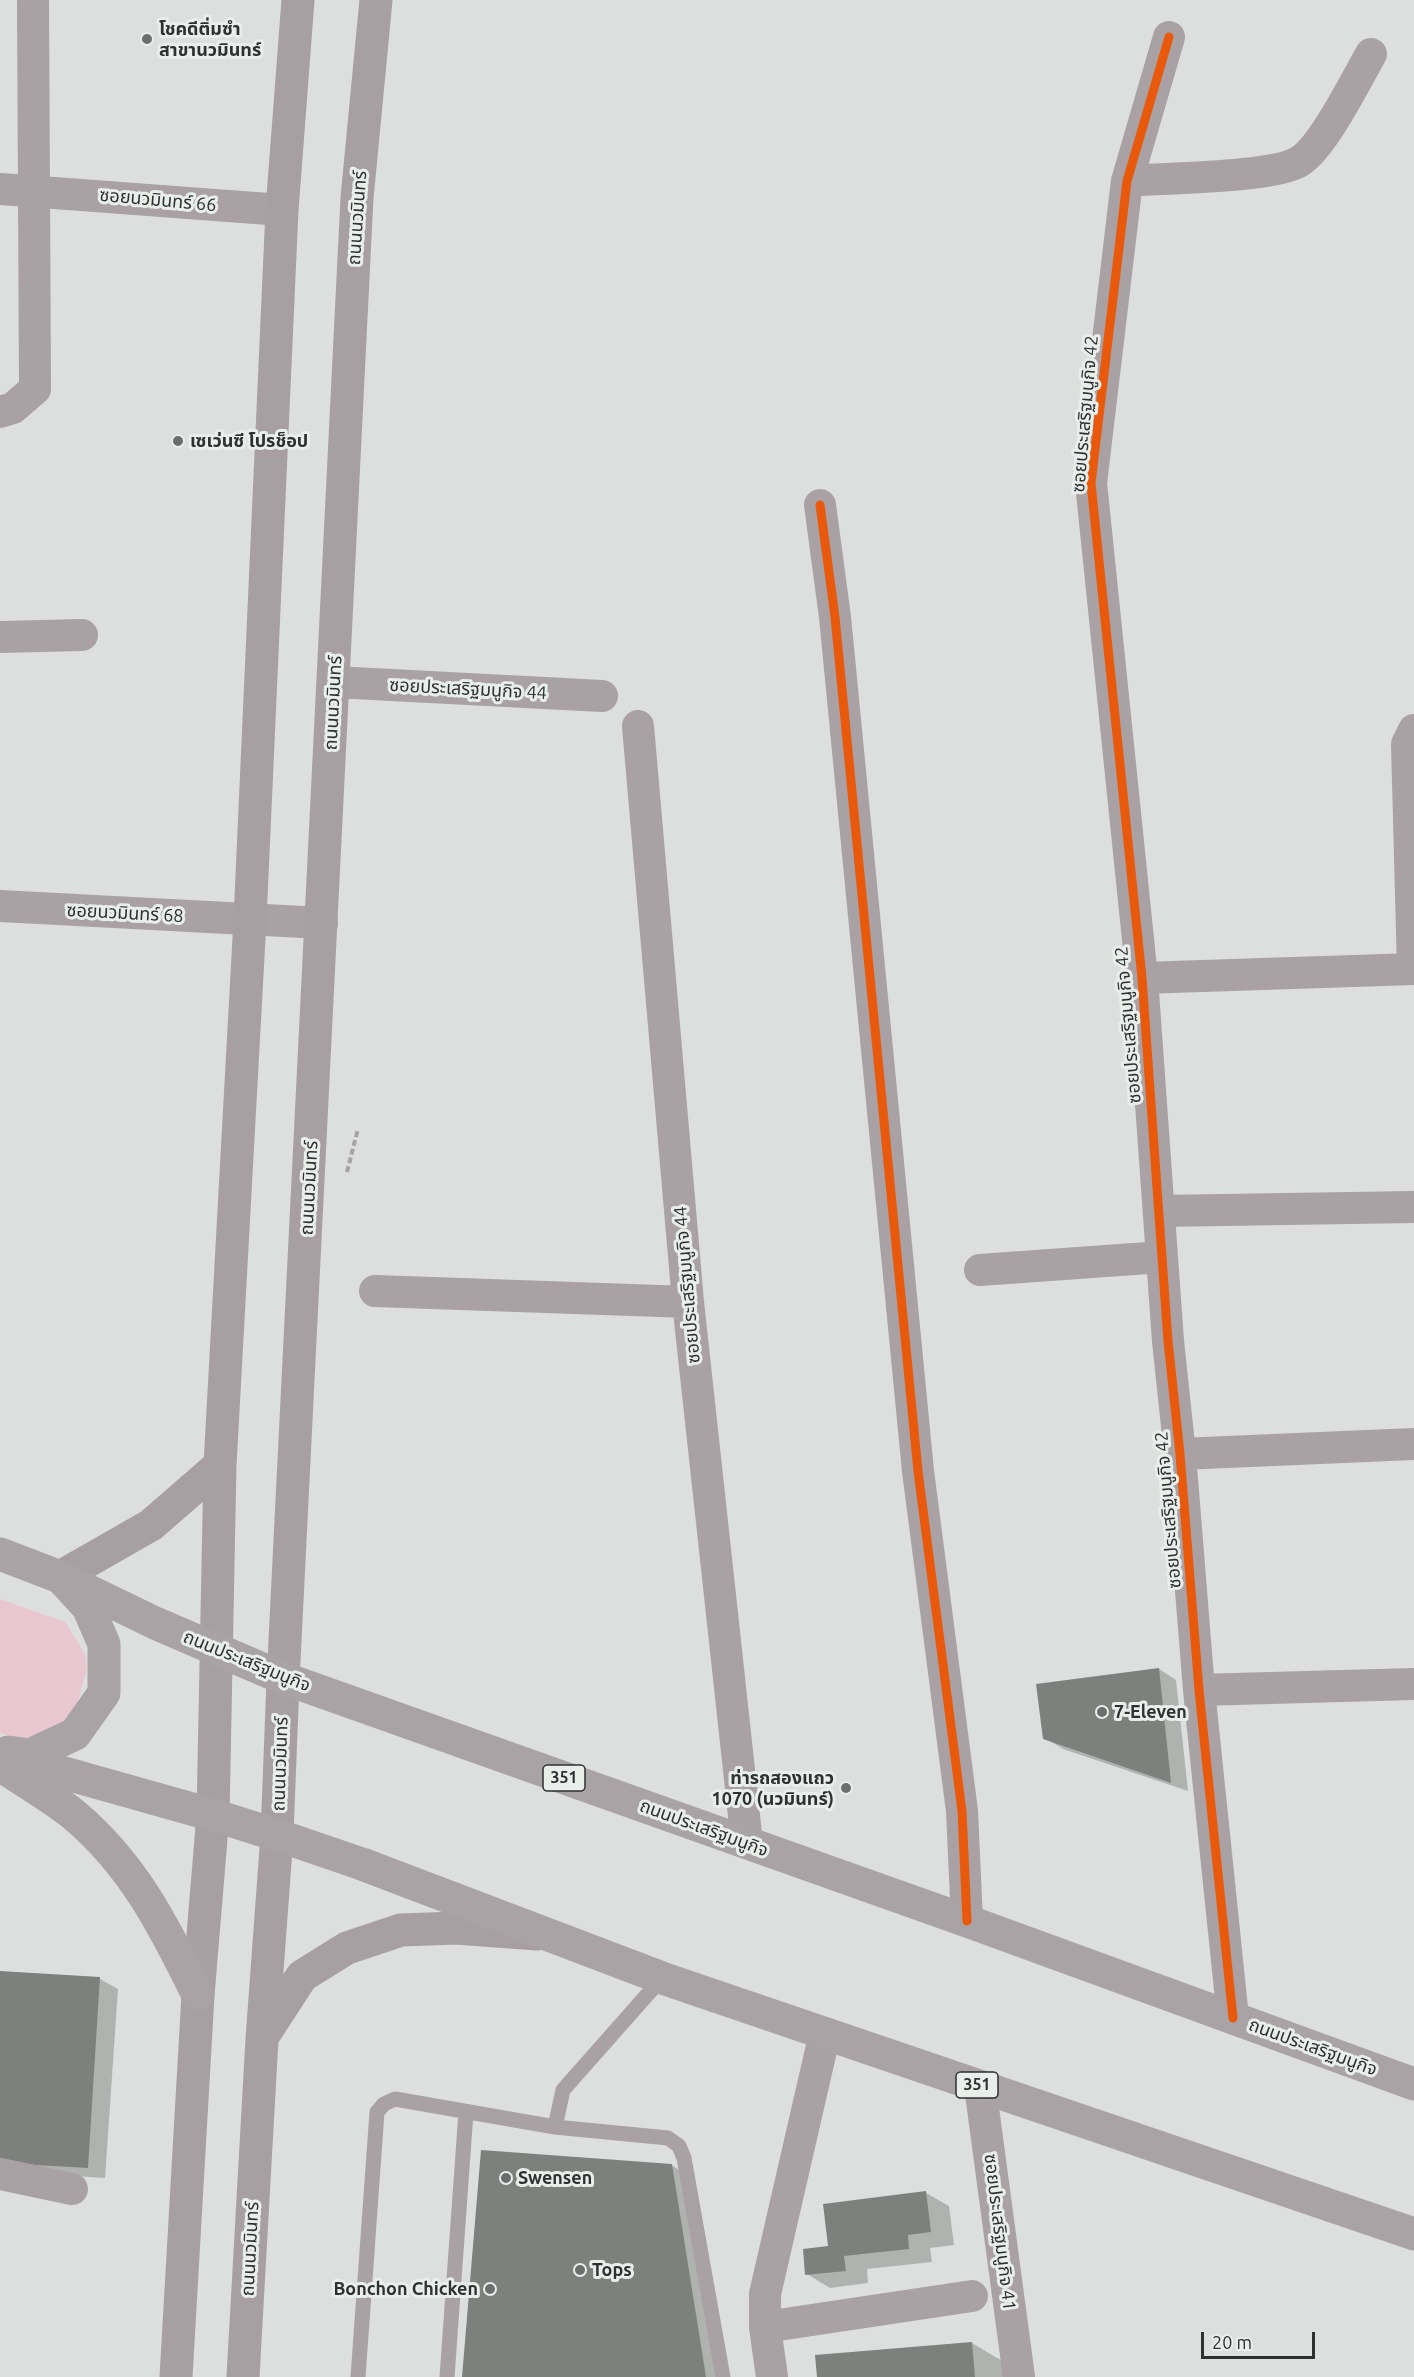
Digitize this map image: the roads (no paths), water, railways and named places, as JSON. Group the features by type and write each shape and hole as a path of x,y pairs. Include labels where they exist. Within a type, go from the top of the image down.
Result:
{"main road":[{"path":"176,2377 198,1995 213,1815 220,1465 250,920 282,210 297,0"},
{"name":"ถนนนวมินทร์","path":"243,2377 261,2039 277,1835 357,198 376,0"},
{"path":"0,1753 30,1755 75,1734 104,1692 104,1644 88,1607 60,1576 151,1525 220,1465"},
{"name":"ถนนประเสริฐมนูกิจ","path":"0,1554 60,1576 154,1623 283,1678 968,1921 1414,2084"},
{"name":"351","path":"0,1753 277,1835 362,1864 662,1978 1414,2234"},
{"path":"0,1765 72,1814 111,1851 138,1883 159,1917 198,1995"},
{"path":"261,2039 302,1976 347,1948 401,1930 456,1928 542,1934"}],"street":[{"path":"0,412 13,408 35,389 33,0"},
{"name":"ซอยประเสริฐมนูกิจ 42","path":"1169,37 1127,181 1091,483 1142,978 1168,1341 1180,1454 1199,1690 1233,2018"},
{"path":"1127,181 1266,172 1299,162 1316,146 1371,54"},
{"name":"ซอยนวมินทร์ 66","path":"0,189 282,210"},
{"path":"820,505 836,617 918,1471 962,1811 968,1921"},
{"path":"0,637 82,635"},
{"name":"ซอยประเสริฐมนูกิจ 44","path":"334,682 602,696"},
{"name":"ซอยประเสริฐมนูกิจ 44","path":"638,726 688,1302 747,1843"},
{"path":"1142,978 1414,969 1412,822 1407,744 1414,730"},
{"name":"ซอยนวมินทร์ 68","path":"0,906 322,923"},
{"path":"1159,1211 1414,1208"},
{"path":"980,1270 1162,1257"},
{"path":"375,1292 688,1302"},
{"path":"1180,1454 1414,1444"},
{"path":"1199,1690 1414,1684"},
{"path":"772,2377 765,2327 765,2294 825,2033"},
{"name":"ซอยประเสริฐมนูกิจ 41","path":"980,2086 1019,2377"},
{"path":"0,2174 72,2189"},
{"path":"765,2327 972,2296"}],"lane":[{"path":"555,2127 563,2090 662,1978"},
{"path":"358,2377 377,2112 384,2104 395,2099 555,2127 668,2138 679,2145 684,2158 723,2377"},
{"path":"447,2377 466,2112"}],"place":[{"name":"โชคดีติ่มซำ สาขานวมินทร์","path":"147,39"},
{"name":"เซเว่นซี โปรช็อป","path":"178,441"},
{"name":"7-Eleven","path":"1102,1712"},
{"name":"ท่ารถสองแถว 1070 (นวมินทร์)","path":"846,1788"},
{"name":"Swensen","path":"506,2178"},
{"name":"Tops","path":"580,2270"},
{"name":"Bonchon Chicken","path":"490,2289"}]}
